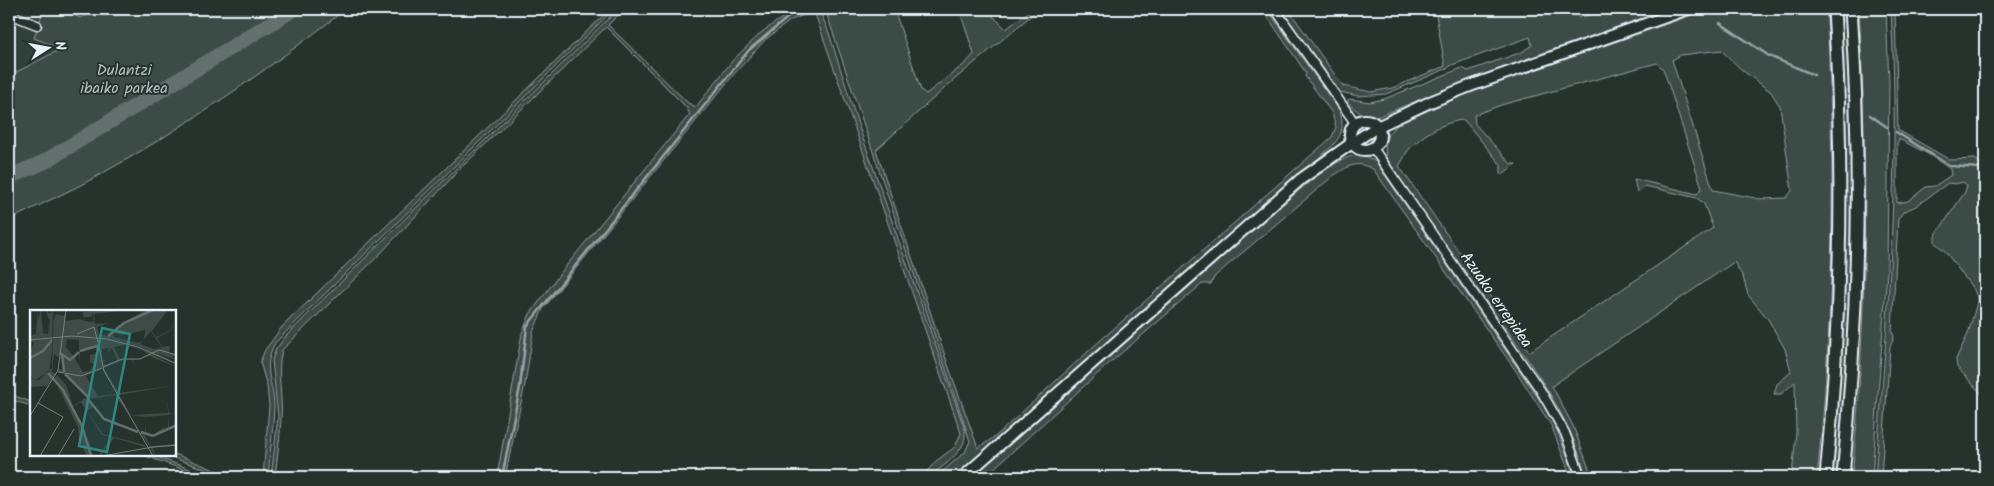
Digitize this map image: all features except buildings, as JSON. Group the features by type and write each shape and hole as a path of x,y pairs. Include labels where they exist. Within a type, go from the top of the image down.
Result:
{"highway":[{"path":"1826,477 1834,379 1839,193 1834,9"},
{"path":"1843,477 1851,380 1856,254 1856,117 1851,9"}],"main road":[{"path":"964,477 1302,179 1352,143 1377,127 1414,109 1470,86 1688,9"},
{"path":"1363,120 1371,122 1377,127 1379,138 1373,148 1362,150 1352,143 1351,129 1355,124 1363,120"}],"street":[{"path":"1274,9 1355,124"},
{"path":"9,14 37,25"},
{"name":"Azuako errepidea","path":"1373,148 1536,384 1565,433 1581,477"}],"shaded area":[{"path":"9,9 44,9 34,38 61,49 9,76"},
{"path":"58,9 98,9 81,18"}],"green space":[{"name":"Dulantzi ibaiko parkea","path":"44,9 58,9 81,18 98,9 346,9 255,77 160,140 94,178 9,220 9,76 61,49 34,38"},
{"path":"610,9 614,9 275,343 269,360 269,375 274,407 272,434 268,477 263,477 269,406 267,386 260,362 265,350 282,327"},
{"path":"618,9 624,9 608,25 688,103 696,107 733,60 762,32 795,9 819,9 829,33 858,124 965,430 962,447 940,469 922,477 936,461 955,447 961,433 814,11 791,20 765,40 734,74 543,309 533,332 525,384 505,477 497,477 522,333 530,314 562,271 690,114 686,107 606,27 461,168 378,256 282,350 280,359 280,433 275,477 271,477 278,417 272,360 276,349 286,336"},
{"path":"825,9 894,9 921,90 926,94 966,63 974,54 959,9 986,9 1006,29 1032,9 1039,9 955,79 876,150 948,365 978,448 996,436 1094,346 1332,137 1336,127 1332,113 1305,76 1306,73 1262,9 1267,9 1340,111 1341,131 1338,139 1330,148 955,477 936,477 965,452 970,441"},
{"path":"1281,9 1288,9 1343,86 1371,92 1392,88 1445,66 1435,9 1575,9 1579,18 1592,14 1590,9 1668,9 1473,78 1377,117 1360,113 1347,101 1349,99 1370,102 1384,99 1462,68 1468,71 1522,52 1532,45 1530,37 1452,65 1386,94 1358,96 1340,92"},
{"path":"1709,9 1826,9 1831,140 1832,237 1826,381 1817,477 1792,477 1796,432 1795,382 1781,394 1774,394 1777,384 1791,372 1785,349 1768,319 1748,295 1743,277 1734,262 1552,386 1573,426 1592,477 1586,477 1572,436 1541,379 1386,157 1385,146 1388,133 1400,123 1461,96","holes":["1721,50 1742,70 1771,92 1780,106 1792,191 1786,198 1760,199 1713,190 1672,60 1681,55","1657,63 1663,69 1702,188 1697,194 1634,179 1637,192 1645,186 1697,198 1704,204 1713,228 1529,352 1399,166 1412,146 1432,131 1448,123 1464,120 1501,165 1501,175 1516,164 1511,164 1475,124 1474,115 1501,105"]},
{"path":"1839,9 1846,9 1852,225 1848,338 1842,421 1837,477 1831,477"},
{"path":"1859,9 1886,9 1889,82 1887,272 1872,477 1852,477 1861,360 1865,243 1864,126"},
{"path":"1891,9 1895,9 1898,130 1950,160 1975,159 1985,167 1985,176 1983,175 1982,178 1985,184 1985,398 1957,367 1956,359 1968,334 1978,299 1974,290 1945,251 1935,243 1935,236 1965,192 1967,185 1963,182 1948,183 1916,206 1904,211 1898,219 1892,331 1894,337 1890,347 1881,477 1875,477 1891,243 1894,126","holes":["1899,139 1928,154 1950,169 1951,175 1935,186 1926,187 1908,201 1897,203 1897,143"]},
{"path":"1359,154 1376,162 1543,405 1557,430 1575,477 1571,477 1551,425 1516,371 1373,169 1367,166 1352,165 1333,176 1215,276 1211,284 1202,284 1105,367 991,471 990,477 973,477 1290,198 1331,166"},
{"path":"9,394 30,402 30,406 9,399"},
{"path":"176,454 232,477 221,477 205,469 168,456 176,456"},
{"path":"146,456 155,456 211,477 204,477"}],"waterway":[{"path":"9,177 44,162 294,9"},
{"path":"502,477 520,387 527,326 749,50 793,13 803,9"},
{"path":"1720,23 1769,56 1814,75"},
{"path":"1870,115 1887,127"},
{"path":"1896,132 1950,166 1980,168 1985,171"}]}
